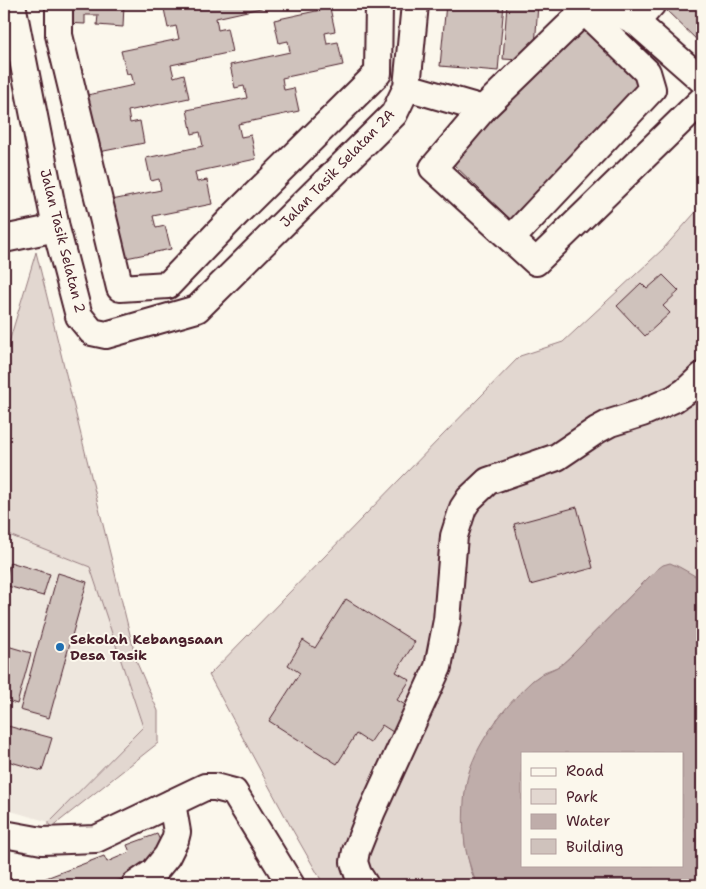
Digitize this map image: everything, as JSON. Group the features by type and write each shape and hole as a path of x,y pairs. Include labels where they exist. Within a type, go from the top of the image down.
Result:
{"street":[{"name":"Jalan Tasik Selatan 2","path":"12,4 56,228 79,316 92,332 106,335 197,309 266,240"},
{"path":"59,4 59,35 120,288 168,285 237,213 378,73 379,4"},
{"name":"Jalan Tasik Selatan 2A","path":"266,240 394,114 406,87 415,4"},
{"path":"702,80 644,13 617,12 601,8 584,11 483,109 433,168 536,262 702,100"},
{"path":"511,239 652,89 647,72 584,11"},
{"path":"406,87 483,109"},
{"path":"237,213 266,240"},
{"path":"4,239 56,228"},
{"path":"365,885 358,874 354,862 356,851 375,804 438,667 447,620 454,536 459,518 466,504 488,481 557,457 610,423 642,413 674,399 702,376"},
{"path":"4,834 42,841 96,839 205,787 215,787 234,792 291,885"},
{"path":"135,885 154,872 167,856 175,840 177,832 172,803"}],"shaded area":[{"name":"Sekolah Kebangsaan Desa Tasik","path":"4,533 90,567 143,727 49,822 4,809"}],"green space":[{"path":"702,205 702,579 655,571 573,654 560,666 544,672 532,681 497,719 465,793 465,844 471,871 477,885 324,885 209,675 520,356 563,342 663,249"},
{"path":"36,252 137,663 158,711 158,743 52,827 49,825 49,822 143,727 90,567 4,533 4,359"}],"water":[{"path":"670,563 702,579 702,885 477,885 466,850 463,818 467,780 480,747 504,711 523,690 536,678 559,666 566,660 663,565"}],"building":[{"path":"66,4 124,4 123,27 97,25 98,15 85,15 85,24 65,23"},
{"path":"163,4 274,5 216,18 218,30 227,28 232,52 171,65 174,77 184,74 189,98 128,111 130,123 140,121 144,143 89,154 78,97 134,85 131,73 127,74 121,51 179,39 176,26 168,28"},
{"path":"446,4 504,4 498,71 440,66"},
{"path":"507,4 538,4 534,61 503,59"},
{"path":"702,4 702,45 661,5"},
{"path":"330,8 335,31 325,33 327,44 338,42 343,65 282,78 284,90 294,88 299,111 238,124 241,137 251,135 256,159 195,172 197,182 207,180 212,204 153,216 156,228 165,226 171,249 121,259 107,201 161,190 159,179 151,181 146,158 203,146 200,132 192,134 187,110 247,98 244,86 235,88 230,65 290,52 288,41 279,43 274,20"},
{"path":"585,22 644,79 510,219 451,162"},
{"path":"663,275 679,291 663,306 670,313 645,336 617,306 641,283 647,289"},
{"path":"577,507 593,568 530,585 514,524"},
{"path":"10,562 50,574 43,596 4,585"},
{"path":"58,573 87,582 49,718 20,710"},
{"path":"346,599 415,642 396,672 410,680 397,700 420,714 404,739 382,725 370,743 356,734 337,764 269,721 300,673 288,665 303,640 315,648"},
{"path":"4,645 31,653 17,704 4,700"},
{"path":"4,725 52,738 42,771 4,760"},
{"path":"157,834 164,849 149,855 153,865 139,872 107,885 43,885 41,880 104,856 107,862 130,852 127,845"}],"place":[{"name":"Sekolah Kebangsaan Desa Tasik","path":"60,647"}]}
